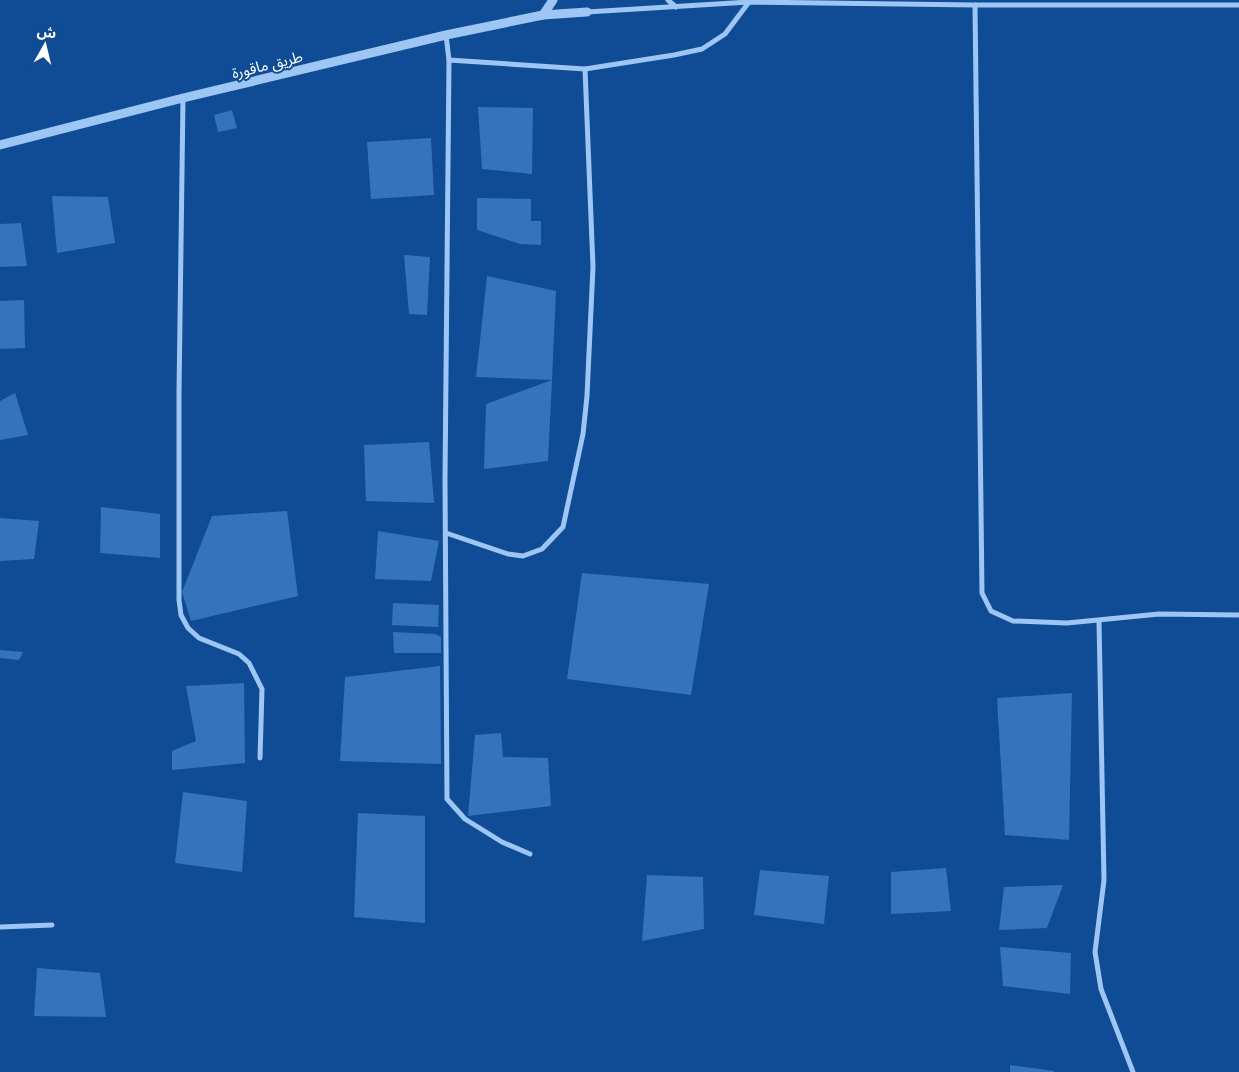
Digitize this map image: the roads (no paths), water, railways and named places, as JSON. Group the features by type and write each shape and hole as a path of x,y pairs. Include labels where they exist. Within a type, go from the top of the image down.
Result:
{"street":[{"path":"543,15 553,0"},
{"path":"668,0 676,7"},
{"path":"448,60 585,69 702,49 725,34 749,2"},
{"path":"587,12 749,2 975,5 1239,5"},
{"path":"975,5 982,593 991,610 1013,621 1067,624 1159,614 1239,615"},
{"name":"طريق ماقورة","path":"0,145 446,34 543,15 587,12"},
{"path":"446,34 448,60 447,799 464,819 502,842 530,854"},
{"path":"446,533 508,554 523,556 542,549 563,527 583,434 587,396 593,267 585,69"},
{"path":"184,98 178,393 180,607 181,615 188,628 199,638 239,654 249,663 262,689 260,758"},
{"path":"1099,621 1104,880 1095,952 1101,989 1133,1072"},
{"path":"0,927 52,925"}]}
